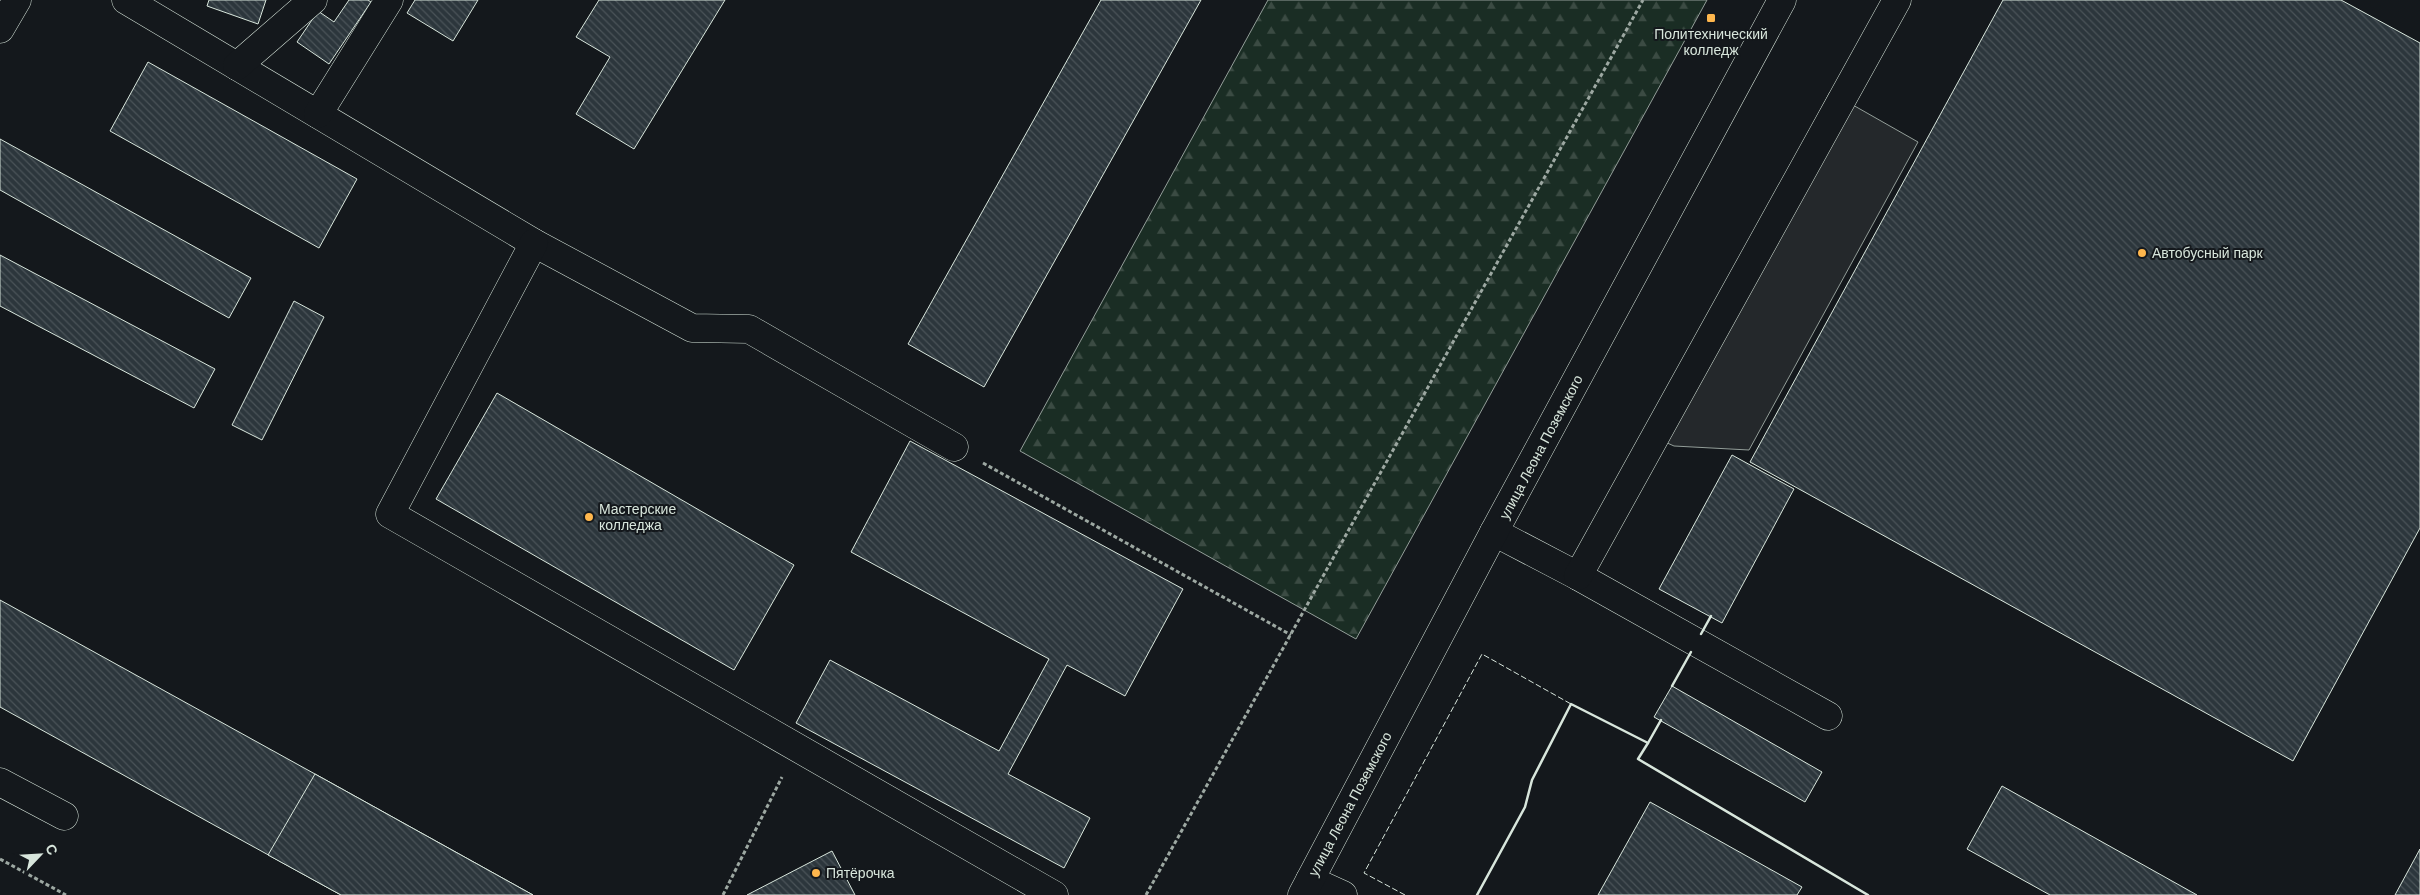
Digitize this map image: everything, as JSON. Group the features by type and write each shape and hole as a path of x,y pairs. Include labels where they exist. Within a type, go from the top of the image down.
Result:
{"main road":[{"path":"238,66 313,0"},
{"path":"318,114 389,0"},
{"name":"улица Леона Поземского","path":"1306,888 1494,532 1782,0"},
{"path":"1578,576 1897,0"},
{"path":"135,2 238,66 534,243 692,328 749,329 954,447"},
{"path":"534,243 390,514 797,748 1044,893"},
{"path":"1494,532 1578,576 1828,716"},
{"path":"0,782 64,816"},
{"path":"1306,888 1342,895"}],"path":[{"path":"1146,895 1643,0"},
{"path":"954,447 1291,635"},
{"path":"722,895 797,748"},
{"path":"0,859 66,895"}],"green space":[{"path":"1268,0 1707,0 1356,639 1020,451"}],"shaded area":[{"path":"1830,92 1918,142 1749,450 1674,446 1647,434"}],"building":[{"path":"209,0 266,0 258,24 207,6"},
{"path":"349,0 368,0 371,2 329,64 297,42 318,11 334,22"},
{"path":"415,0 478,0 453,41 407,13"},
{"path":"599,0 725,0 634,149 576,114 610,57 576,37"},
{"path":"1101,0 1201,0 984,387 908,344"},
{"name":"Автобусный парк","path":"2003,0 2341,0 2420,43 2420,528 2293,761 1750,462"},
{"path":"148,62 357,179 319,248 110,131"},
{"path":"0,139 251,278 229,318 0,190"},
{"path":"0,255 215,369 194,408 0,306"},
{"path":"294,301 324,317 262,440 232,425"},
{"name":"Мастерские колледжа","path":"497,393 794,565 734,670 436,499"},
{"path":"910,441 1183,589 1125,696 1067,665 1008,774 1090,818 1064,868 796,723 830,660 999,751 1049,659 851,552"},
{"path":"1732,455 1794,489 1722,623 1659,589"},
{"path":"0,600 533,895 341,895 0,707"},
{"path":"1672,686 1822,772 1805,802 1654,717"},
{"path":"315,774 533,895 341,895 268,855"},
{"path":"2002,786 2197,895 2050,895 1967,849"},
{"path":"1650,802 1802,887 1797,895 1598,895"},
{"path":"2420,849 2420,895 2395,895"},
{"name":"Пятёрочка","path":"832,851 855,895 747,895"}],"fence":[{"path":"1405,895 1364,873 1482,654 1571,704"}],"wall":[{"path":"1701,634 1711,616"},
{"path":"1672,686 1691,652"},
{"path":"1477,895 1525,807 1532,780 1571,704 1648,743 1661,720"},
{"path":"1648,743 1638,759 1868,895"}],"place":[{"name":"Политехнический колледж","path":"1711,18"},
{"name":"Автобусный парк","path":"2142,253"},
{"name":"Мастерские колледжа","path":"589,517"},
{"name":"Пятёрочка","path":"816,873"}]}
